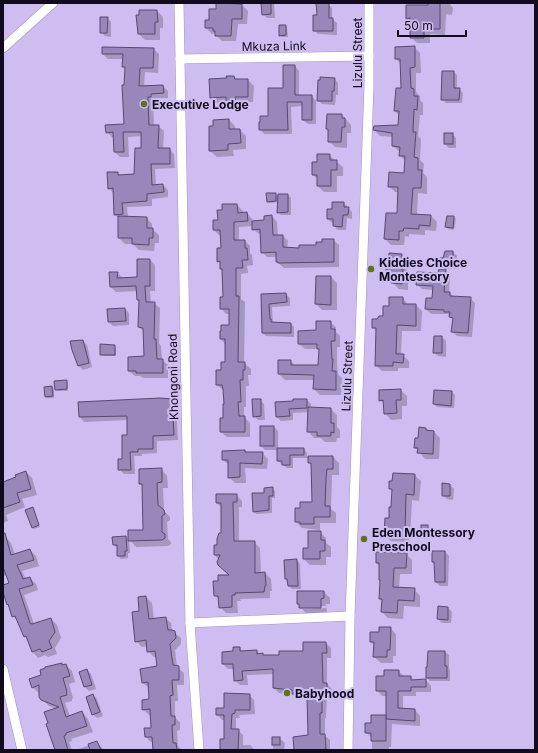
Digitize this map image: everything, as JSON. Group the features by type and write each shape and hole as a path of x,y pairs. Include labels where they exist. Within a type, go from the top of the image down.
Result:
{"street":[{"path":"3,48 53,3"},
{"name":"Khongoni Road","path":"179,3 190,623 199,750"},
{"name":"Lizulu Street","path":"348,750 350,616 369,93 369,3"},
{"name":"Mkuza Link","path":"180,59 369,56"},
{"path":"190,623 350,616"},
{"path":"3,669 22,750"}],"building":[{"path":"216,3 242,4 242,19 232,19 231,36 215,36 215,31 213,31 213,28 205,28 205,20 209,20 209,9 216,9"},
{"path":"261,3 271,3 271,14 262,15"},
{"path":"316,3 329,3 329,18 333,18 333,31 313,31 313,15 317,15"},
{"path":"428,3 440,3 440,29 424,29 424,38 410,38 410,18 406,19 406,5 428,5"},
{"path":"139,10 157,10 158,22 155,22 155,34 138,34 136,15 139,15"},
{"path":"100,17 108,17 107,33 100,33"},
{"path":"279,25 286,25 286,35 279,36"},
{"path":"415,46 415,67 410,68 411,88 414,89 414,96 418,96 417,110 414,109 413,132 416,132 414,157 418,158 418,170 422,170 421,188 413,188 411,214 431,215 430,226 419,225 419,229 404,228 403,231 399,231 399,240 384,239 386,213 397,213 398,187 388,187 389,172 404,173 405,156 399,156 400,147 392,146 392,133 373,130 374,126 398,125 399,111 394,111 396,88 401,88 400,59 395,59 395,47"},
{"path":"102,47 154,48 153,68 140,68 139,86 163,85 164,93 151,94 151,97 148,97 149,125 159,125 158,148 170,148 170,164 151,164 152,185 163,184 164,192 147,194 147,201 122,203 123,214 114,215 113,188 108,189 107,172 118,172 118,175 134,174 135,148 141,148 141,132 123,132 124,152 114,152 113,132 106,133 105,125 124,124 122,85 124,85 125,67 122,67 123,54 102,54"},
{"path":"283,65 295,65 295,95 312,95 312,120 302,120 302,102 287,102 288,130 259,130 260,116 268,116 268,88 283,88"},
{"path":"442,71 454,71 454,88 460,88 459,100 441,100"},
{"path":"226,76 234,76 235,79 248,79 248,97 235,97 236,105 226,105 226,97 210,98 209,79 227,78"},
{"path":"320,77 335,78 334,91 332,91 332,101 317,101 318,80 320,80"},
{"path":"327,114 342,114 342,118 345,118 345,127 342,127 341,142 328,142 328,129 326,129"},
{"path":"229,119 229,129 240,129 241,143 228,144 228,150 209,151 209,126 213,126 213,120"},
{"path":"444,133 453,133 453,144 444,144"},
{"path":"317,154 330,154 330,160 337,160 337,170 331,170 331,186 317,186 317,175 312,175 312,162 317,162"},
{"path":"266,193 276,193 276,201 267,202"},
{"path":"278,194 288,194 288,212 277,213"},
{"path":"332,202 344,202 344,207 349,207 348,215 343,215 342,227 333,226 333,219 327,219 327,209 332,209"},
{"path":"222,204 237,204 238,213 247,212 248,221 234,222 234,240 245,240 248,260 242,260 243,268 236,268 236,296 239,296 238,362 245,362 243,380 240,380 241,402 238,402 239,416 245,416 245,432 220,432 220,418 223,418 224,404 222,385 216,385 216,370 221,370 221,362 225,362 225,339 220,339 220,331 221,325 229,325 229,309 220,309 220,297 223,297 222,269 220,269 220,261 217,262 217,248 221,248 220,230 213,230 213,220 218,220 217,210 222,210"},
{"path":"272,215 273,235 283,235 283,247 299,248 299,245 316,245 316,242 322,242 322,239 334,239 334,262 278,263 276,262 276,252 261,253 260,229 252,230 252,221 264,220 264,216"},
{"path":"118,216 147,217 147,228 153,228 153,238 149,238 149,245 132,244 132,238 118,238"},
{"path":"447,216 454,216 453,228 445,227"},
{"path":"445,251 453,251 453,266 440,265 440,258 443,258"},
{"path":"389,253 402,254 402,284 391,283 392,278 386,278"},
{"path":"137,259 150,259 150,286 145,286 146,302 155,302 154,339 156,339 157,359 163,359 163,373 136,373 136,371 128,371 128,357 144,356 143,328 138,327 139,300 137,300 136,286 110,287 109,272 118,272 117,278 137,277"},
{"path":"439,269 446,269 444,292 450,292 450,296 471,297 468,333 451,332 453,318 449,317 450,312 444,312 444,310 425,309 426,298 432,298 433,286 416,285 417,272 438,273"},
{"path":"316,276 331,276 331,305 315,304"},
{"path":"286,293 287,302 269,304 270,319 271,322 291,323 291,333 262,333 261,294"},
{"path":"389,297 403,297 403,304 416,304 416,326 397,325 396,354 404,354 403,363 393,362 393,366 375,366 376,328 372,328 372,319 377,319 379,316 383,316 383,306 389,306"},
{"path":"125,308 126,321 108,322 107,309"},
{"path":"316,321 331,321 331,329 335,329 335,341 331,341 333,359 332,371 336,371 336,390 313,389 314,375 278,374 278,360 291,360 291,365 318,365 319,349 317,349 317,344 298,344 298,331 316,330"},
{"path":"434,336 442,336 442,353 433,353"},
{"path":"83,340 89,363 78,366 70,341"},
{"path":"100,344 115,345 115,355 100,355"},
{"path":"67,380 67,389 55,390 54,381"},
{"path":"52,386 53,396 45,397 44,387"},
{"path":"401,389 401,400 396,400 397,413 384,414 383,400 379,401 379,390"},
{"path":"434,390 452,391 451,406 433,404"},
{"path":"160,398 172,399 174,435 153,436 153,449 138,449 138,452 130,452 131,470 118,470 118,459 122,459 122,435 127,435 127,416 79,417 78,402"},
{"path":"252,399 261,399 261,416 253,417"},
{"path":"293,399 307,399 307,408 289,409 290,416 276,417 275,402 293,401"},
{"path":"308,407 331,408 331,423 334,423 334,433 331,432 331,436 317,436 317,432 307,432"},
{"path":"260,426 274,426 274,446 260,446"},
{"path":"419,427 434,431 433,454 417,453 418,448 414,448 415,438 418,438"},
{"path":"277,448 304,448 304,455 290,455 290,465 282,465 282,461 277,461"},
{"path":"245,450 245,452 263,452 262,464 240,463 240,477 228,478 228,460 222,460 222,451"},
{"path":"308,456 333,456 333,469 327,469 326,479 325,506 330,506 330,517 314,517 314,524 300,524 300,522 295,522 295,508 300,508 300,502 312,502 311,463 308,463"},
{"path":"162,468 162,482 157,483 158,505 164,510 165,514 162,516 162,532 165,534 165,538 162,540 128,541 128,530 143,530 142,484 139,484 139,469"},
{"path":"26,471 31,489 17,493 20,502 3,508 3,482"},
{"path":"393,473 415,474 414,495 406,494 405,532 403,531 403,536 384,536 385,518 389,518 389,507 391,507 392,489 389,489 389,481 392,481"},
{"path":"442,483 450,484 450,496 442,496"},
{"path":"273,487 273,496 269,496 269,510 253,512 252,493 264,493 264,488"},
{"path":"216,494 237,494 237,502 233,502 234,541 255,541 255,573 265,572 266,586 264,592 235,593 235,595 232,595 232,607 219,608 218,596 214,596 213,581 218,581 218,575 229,575 218,565 217,562 220,555 214,555 214,545 217,545 219,533 221,533 221,503 216,503"},
{"path":"33,507 39,525 32,528 25,510"},
{"path":"421,525 428,525 428,536 421,536"},
{"path":"308,531 321,531 321,540 325,540 325,551 320,551 320,559 303,559 303,548 308,548"},
{"path":"3,533 5,533 11,555 30,549 34,560 17,565 23,579 30,577 33,585 19,589 30,623 32,624 51,618 55,632 49,641 52,648 42,652 40,649 32,652 26,636 24,637 15,616 12,617 8,604 7,605 3,592 3,585 9,583 3,567"},
{"path":"126,536 127,551 125,551 125,556 117,556 117,545 113,545 112,537"},
{"path":"432,551 445,551 445,582 435,582"},
{"path":"376,552 407,553 406,568 394,568 393,587 415,588 414,601 398,600 397,613 381,612 382,599 379,599 379,563 376,563"},
{"path":"297,559 298,586 288,586 287,579 285,579 284,560"},
{"path":"297,591 324,591 324,598 321,599 321,608 299,608 299,604 297,604"},
{"path":"146,596 149,619 166,617 168,630 175,631 176,638 170,644 173,665 179,666 179,680 172,680 173,695 170,696 171,716 175,716 175,725 172,725 173,743 176,743 177,750 153,750 152,737 145,737 144,728 151,728 150,709 142,710 142,700 149,699 148,682 142,683 140,669 157,666 155,651 147,652 146,640 135,642 132,612 139,611 138,597"},
{"path":"438,606 448,607 448,620 437,619"},
{"path":"379,627 391,627 390,650 387,650 387,657 373,657 374,642 370,642 370,632 379,632"},
{"path":"303,642 326,642 327,653 322,653 323,683 327,683 327,695 322,695 320,734 325,734 326,749 321,750 294,750 293,737 308,735 307,695 292,694 292,690 273,688 273,669 242,671 243,680 234,681 233,664 222,664 222,652 233,651 233,647 240,647 240,651 257,650 257,654 263,653 263,655 279,655 279,651 303,651"},
{"path":"428,651 445,651 447,678 426,678"},
{"path":"62,663 62,665 66,664 70,676 63,678 67,695 60,697 66,717 82,711 87,726 66,733 64,736 68,750 55,750 46,724 48,723 44,712 59,707 41,700 39,697 39,685 32,688 29,679 41,675 40,670 45,667"},
{"path":"87,669 92,685 84,687 79,672"},
{"path":"384,670 399,670 399,676 411,676 411,680 426,679 426,687 411,687 411,691 398,691 398,708 415,709 415,721 386,719 386,691 376,691 376,676 384,676"},
{"path":"224,693 250,694 250,710 235,710 235,713 232,714 231,729 239,729 238,750 220,750 220,739 224,739 224,715 216,715 216,708 224,708"},
{"path":"93,694 100,712 92,715 86,697"},
{"path":"371,715 386,715 386,741 371,741 371,733 365,733 365,723 371,723"},
{"path":"272,737 280,737 280,745 272,745"},
{"path":"97,741 101,750 90,750 88,744"}],"place":[{"name":"Executive Lodge","path":"144,104"},
{"name":"Kiddies Choice Montessory","path":"371,269"},
{"name":"Eden Montessory Preschool","path":"364,539"},
{"name":"Babyhood","path":"287,693"}]}
